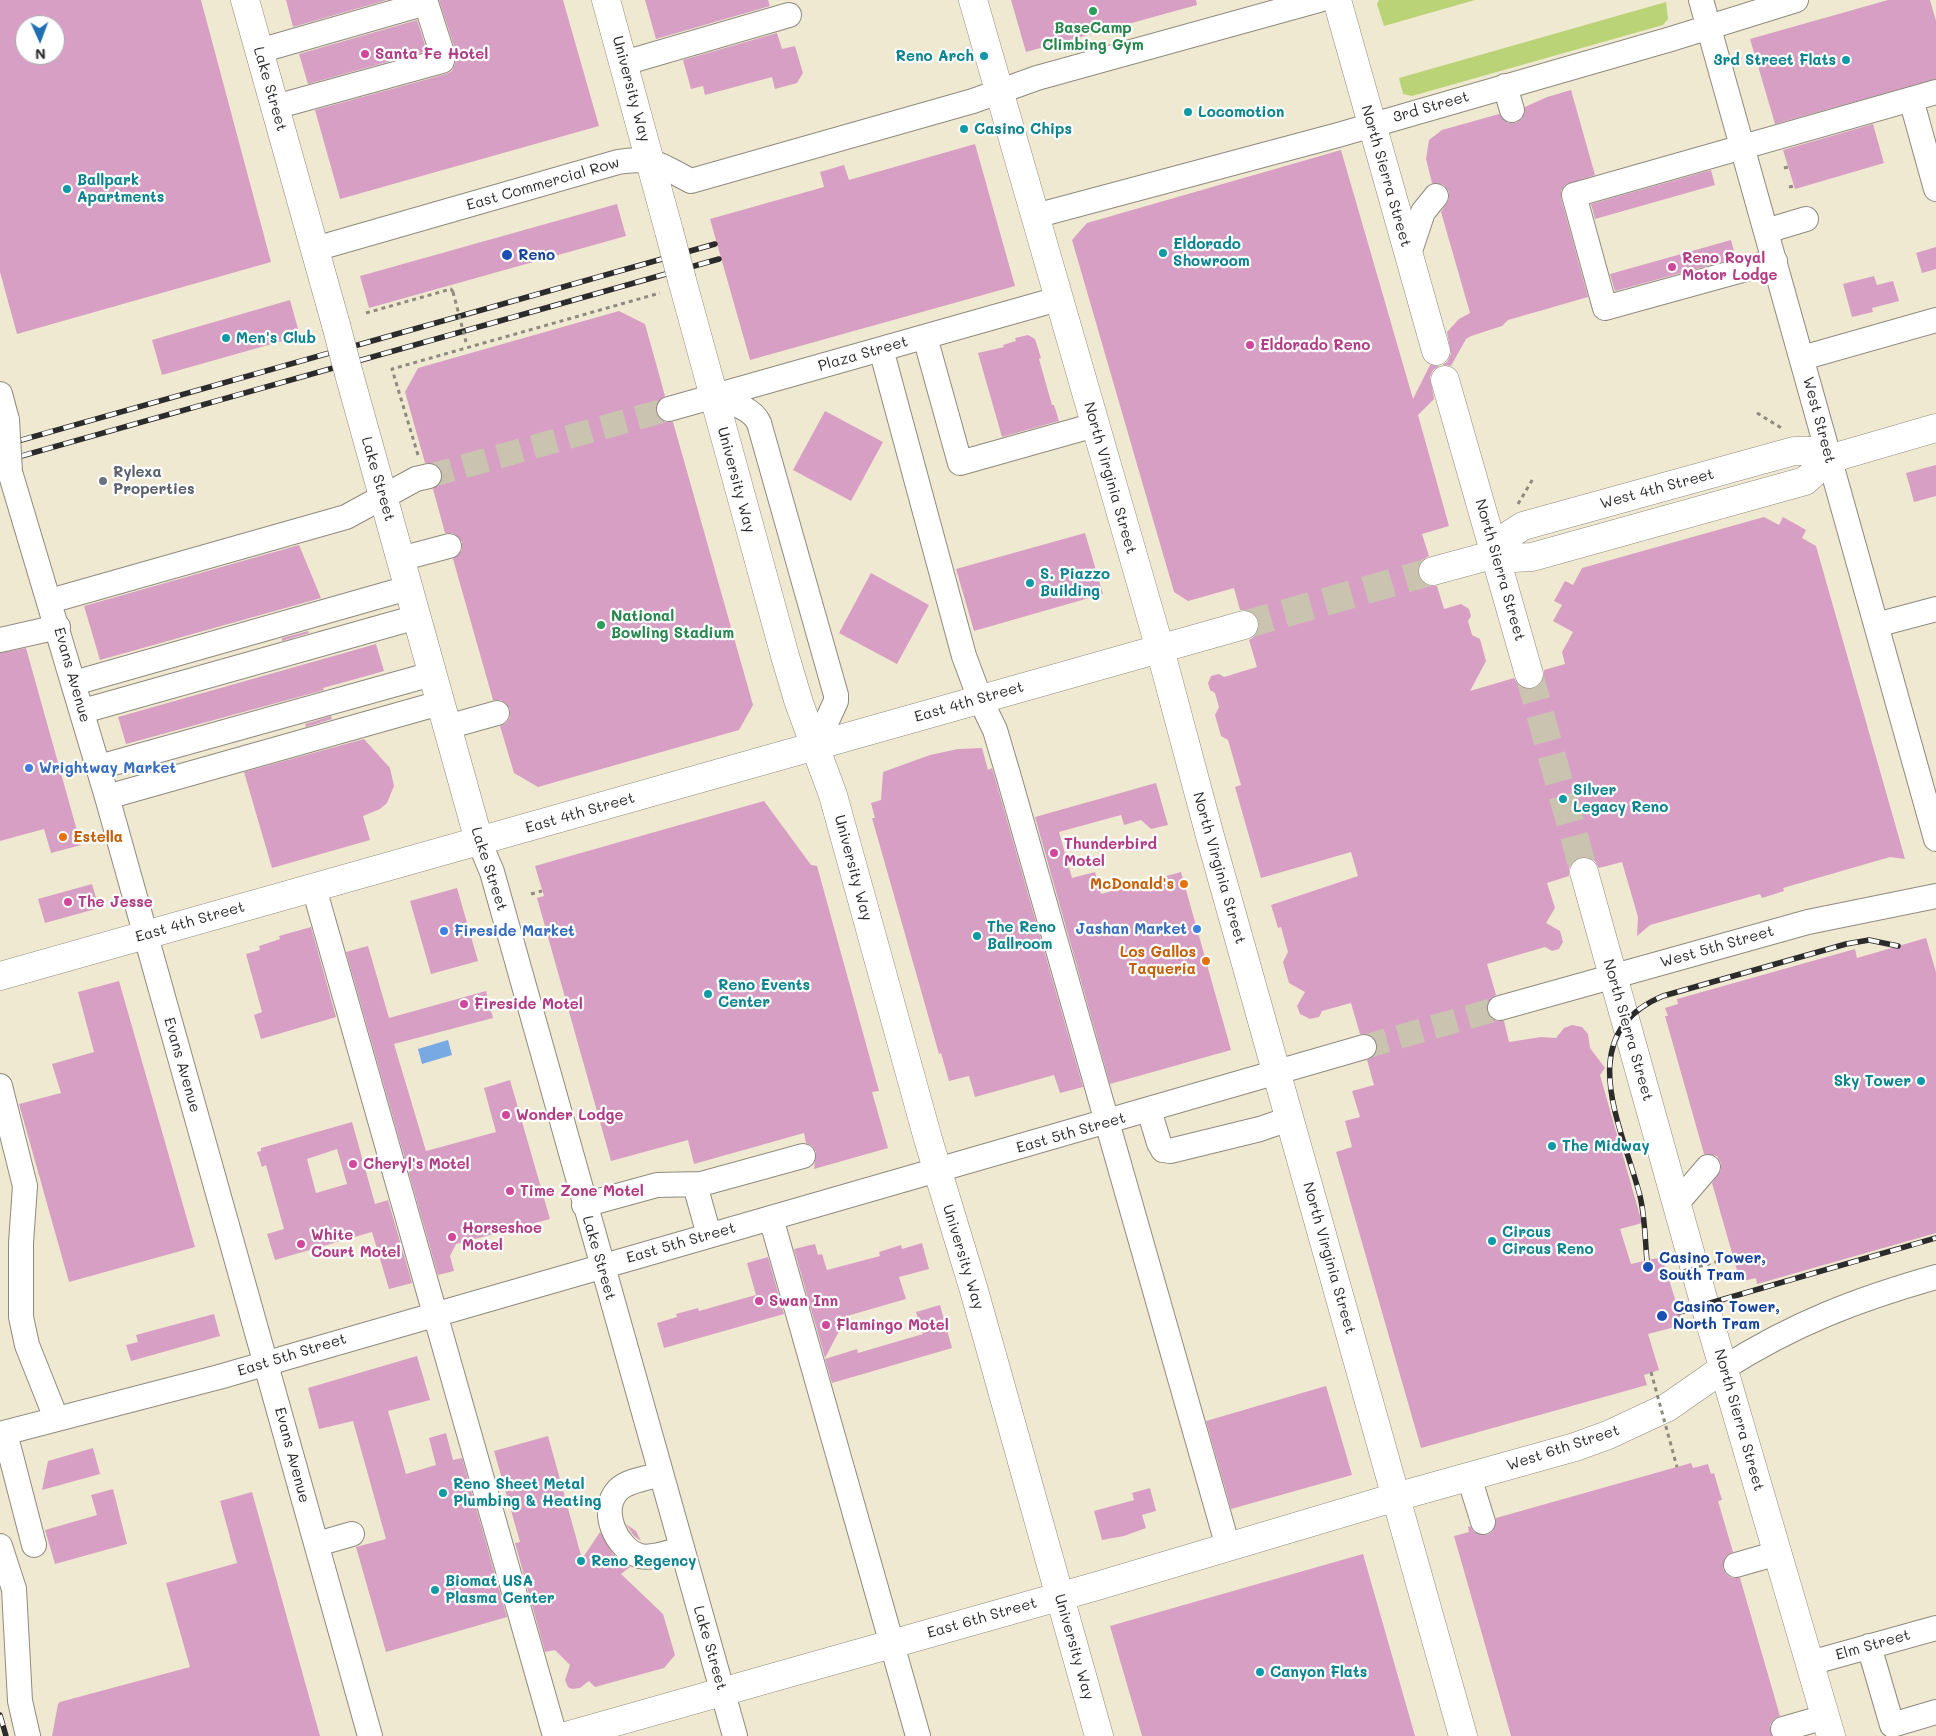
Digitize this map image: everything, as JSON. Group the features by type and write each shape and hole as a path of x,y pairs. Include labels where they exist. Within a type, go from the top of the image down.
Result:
{"main road":[{"name":"Lake Street","path":"245,0 479,841"},
{"name":"University Way","path":"606,0 669,230 671,287 713,396 785,656 833,795 1099,1736"},
{"name":"North Virginia Street","path":"973,0 1160,649 1289,1119 1464,1736"},
{"name":"North Sierra Street","path":"1337,0 1436,351"},
{"name":"North Sierra Street","path":"1445,380 1529,674"},
{"name":"West 4th Street","path":"1433,571 1496,554 1513,558 1532,557 1805,480 1830,459 1936,428"},
{"path":"1160,649 1244,625"},
{"name":"East 4th Street","path":"0,976 815,747 980,698 1160,649"},
{"name":"North Sierra Street","path":"1584,872 1828,1727"},
{"name":"West 6th Street","path":"1396,1497 1608,1436 1668,1407 1724,1368"},
{"name":"East 6th Street","path":"566,1736 1059,1596 1396,1497"}],"street":[{"name":"East Commercial Row","path":"315,249 618,162 637,159 650,160 691,181 973,101 1036,78 1319,0"},
{"name":"West Street","path":"1701,0 1936,839"},
{"name":"3rd Street","path":"1035,216 1372,124 1671,39 1796,0"},
{"path":"259,51 426,3 443,56 442,61 275,107"},
{"path":"624,63 789,15"},
{"path":"1505,86 1512,110"},
{"path":"1775,261 1605,308 1574,195 1936,92"},
{"path":"1911,100 1936,189"},
{"path":"1409,254 1423,212 1436,196"},
{"path":"1766,230 1806,219"},
{"name":"Plaza Street","path":"669,409 1058,299"},
{"path":"1802,358 1936,320"},
{"path":"925,337 960,463 1095,425"},
{"path":"881,349 964,656 995,730 1109,1122 1228,1547"},
{"name":"Evans Avenue","path":"0,394 7,420 10,472 17,500 58,627 99,767 370,1736"},
{"path":"713,396 756,416 761,432 836,694 836,701 815,747"},
{"path":"50,601 346,517 416,479 429,476"},
{"path":"400,559 449,546"},
{"path":"74,683 408,588"},
{"path":"1876,625 1936,608"},
{"path":"82,711 417,617"},
{"path":"0,640 58,627"},
{"path":"99,767 432,674"},
{"path":"107,797 443,715 497,713"},
{"name":"Lake Street","path":"479,841 492,872 584,1205 736,1736"},
{"path":"314,888 434,1314 457,1413 555,1736"},
{"name":"West 5th Street","path":"1500,1008 1808,922 1936,896"},
{"path":"1277,1072 1364,1047"},
{"name":"East 5th Street","path":"3,1433 219,1377 709,1235 1109,1122 1277,1072"},
{"path":"0,1086 25,1186 20,1252 21,1317 27,1345 56,1418"},
{"path":"1149,1110 1158,1143 1163,1150 1170,1151 1260,1129 1289,1119"},
{"path":"584,1205 657,1185 695,1185 802,1156"},
{"path":"1677,1203 1708,1167"},
{"path":"695,1185 709,1235"},
{"path":"771,1218 918,1736"},
{"name":"West 6th Street","path":"1724,1368 1784,1332 1874,1295 1936,1277"},
{"path":"3,1433 34,1544"},
{"path":"661,1474 623,1486 618,1490 611,1504 611,1519 614,1530 630,1552 651,1557 682,1549"},
{"path":"1469,1477 1483,1522"},
{"path":"317,1544 352,1534"},
{"path":"0,1546 14,1588 20,1701 28,1736"},
{"path":"1738,1572 1780,1560"},
{"name":"Elm Street","path":"1810,1663 1936,1628"},
{"path":"1869,1646 1892,1725 1936,1712"},
{"path":"1783,1729 1828,1727"}],"path":[{"path":"418,455 392,369 671,287"},
{"path":"366,313 451,288 468,347"},
{"path":"1757,413 1784,430"},
{"path":"1515,508 1534,476"},
{"path":"531,894 542,891"},
{"path":"1668,1275 1734,1257"},
{"path":"1651,1372 1677,1467"}],"green space":[{"path":"1379,0 1475,0 1384,26 1377,4"},
{"path":"1666,2 1668,19 1663,25 1412,96 1403,94 1399,78"}],"water":[{"path":"448,1040 452,1055 422,1064 418,1049"}],"building":[{"name":"Ballpark Apartments","path":"0,0 201,0 271,262 17,334 0,272"},
{"path":"286,0 387,0 293,27"},
{"path":"439,0 563,0 599,126 340,199 315,110 452,71 456,52"},
{"path":"645,0 768,0 770,6 656,39"},
{"path":"1011,0 1196,0 1197,5 1026,52"},
{"name":"3rd Street Flats","path":"1888,0 1930,0 1936,21 1936,79 1775,124 1750,39"},
{"name":"Santa Fe Hotel","path":"417,20 427,51 308,84 299,54"},
{"path":"777,33 782,49 795,46 803,73 797,83 775,89 772,77 705,95 703,86 691,89 683,60"},
{"path":"1571,90 1595,175 1565,185 1561,191 1561,198 1588,297 1508,320 1502,326 1471,336 1466,339 1451,366 1442,365 1447,362 1451,354 1447,332 1459,319 1470,313 1441,212 1449,199 1449,192 1444,185 1432,183 1426,159 1429,140 1442,130 1499,114 1508,123 1516,123 1522,119 1525,107 1547,97"},
{"path":"1873,124 1884,163 1795,189 1783,150"},
{"path":"975,144 1015,286 750,360 710,219 824,187 820,172 844,165 849,180"},
{"path":"1341,150 1413,399 1430,365 1439,366 1433,370 1430,377 1434,399 1418,415 1449,526 1422,534 1429,556 1422,560 1418,567 1418,575 1422,582 1429,586 1437,586 1444,609 1461,604 1469,609 1471,616 1468,621 1472,635 1480,639 1486,661 1470,691 1514,678 1519,686 1533,689 1541,684 1544,670 1565,664 1562,652 1573,632 1553,621 1562,605 1554,601 1565,581 1573,585 1582,568 1764,517 1779,525 1783,517 1806,530 1802,538 1816,546 1905,859 1890,857 1783,888 1784,891 1762,898 1760,894 1650,925 1637,936 1638,917 1622,862 1599,868 1595,861 1588,857 1579,857 1573,861 1569,868 1569,876 1547,883 1555,908 1546,923 1560,931 1563,942 1559,949 1552,951 1545,947 1487,964 1496,995 1487,1004 1487,1012 1496,1021 1504,1021 1509,1042 1541,1037 1556,1038 1564,1028 1572,1025 1582,1027 1588,1034 1590,1048 1605,1068 1600,1075 1642,1223 1620,1229 1631,1264 1662,1257 1683,1325 1648,1334 1659,1370 1644,1375 1647,1385 1421,1448 1336,1152 1352,1147 1345,1121 1360,1117 1352,1091 1374,1085 1367,1060 1374,1056 1377,1044 1373,1037 1367,1034 1360,1034 1351,1003 1322,1011 1319,1017 1310,1019 1300,1014 1297,1006 1305,992 1289,983 1283,962 1288,952 1281,927 1278,928 1271,905 1358,876 1351,852 1261,878 1235,787 1241,785 1228,740 1221,736 1215,715 1219,707 1215,693 1210,690 1208,683 1211,676 1219,674 1224,677 1257,667 1249,640 1255,636 1259,629 1259,620 1255,614 1248,610 1240,610 1234,588 1188,601 1174,592 1072,240 1087,223"},
{"path":"1711,170 1715,185 1595,219 1591,204"},
{"name":"Reno","path":"617,204 626,236 369,308 360,276"},
{"name":"Reno Royal Motor Lodge","path":"1731,240 1736,258 1615,291 1610,274"},
{"path":"1936,247 1936,269 1922,273 1916,253"},
{"path":"1874,276 1877,285 1893,281 1899,301 1872,308 1873,312 1852,317 1843,284"},
{"name":"Men's Club","path":"290,300 300,336 162,375 152,340"},
{"name":"National Bowling Stadium","path":"619,311 645,324 665,396 656,405 656,413 665,422 673,422 753,705 739,730 538,787 514,773 500,726 506,723 510,717 510,709 501,700 493,700 453,559 462,550 462,542 453,533 445,533 433,489 442,480 442,472 433,463 425,463 405,392 418,368"},
{"path":"1028,335 1035,339 1052,405 1054,405 1059,421 1002,437 978,353 1004,347 1003,345 1016,341 1015,338"},
{"path":"825,411 883,442 851,501 793,470"},
{"path":"1936,465 1936,496 1914,502 1906,473"},
{"name":"S. Piazzo Building","path":"1085,533 1103,594 974,631 956,569"},
{"path":"299,545 321,598 100,660 84,606"},
{"path":"871,573 929,605 897,664 839,633"},
{"path":"308,631 309,633 282,641 282,638"},
{"path":"376,644 384,671 323,688 324,690 126,744 118,717"},
{"path":"26,648 81,845 51,853 44,829 0,841 0,653"},
{"path":"331,716 332,719 306,727 305,724"},
{"path":"364,739 390,768 394,786 387,803 380,809 363,816 370,840 272,868 244,772"},
{"name":"The Reno Ballroom","path":"982,748 988,770 992,768 995,778 1083,1087 1060,1093 1054,1075 975,1097 969,1076 949,1081 941,1053 939,1054 872,818 875,818 871,803 881,800 883,772 930,755 958,749"},
{"path":"1156,783 1168,825 1151,829 1141,820 1124,825 1121,815 1059,832 1072,878 1095,872 1101,894 1181,872 1231,1050 1110,1084 1035,817"},
{"name":"Reno Events Center","path":"764,801 811,865 817,866 879,1091 872,1092 888,1148 814,1169 816,1152 812,1146 806,1143 804,1133 694,1164 688,1140 611,1161 537,898 544,896 535,866"},
{"name":"The Jesse","path":"92,884 99,908 45,923 38,899"},
{"name":"Fireside Market","path":"457,888 478,961 431,974 410,901"},
{"path":"311,927 336,1017 261,1039 254,1015 262,1012 246,954 260,950 259,946 280,939 279,936"},
{"path":"1926,938 1936,972 1936,1233 1757,1284 1756,1278 1743,1281 1741,1273 1738,1274 1712,1183 1721,1170 1721,1163 1717,1156 1704,1154 1665,1016 1668,1016 1665,1008 1678,1004 1677,999 1855,949 1857,958"},
{"path":"368,946 389,1018 486,991 493,1018 394,1044 426,1151 496,1132 484,1088 510,1080 550,1219 456,1244 450,1256 454,1271 438,1275 346,952"},
{"path":"119,981 195,1247 69,1282 19,1104 61,1093 52,1064 94,1052 78,992"},
{"path":"352,1122 375,1204 388,1200 412,1283 389,1289 372,1232 275,1260 267,1234 284,1229 266,1165 262,1167 257,1152 261,1151 261,1148","holes":["337,1149 347,1184 316,1193 307,1159"]},
{"path":"922,1243 929,1269 899,1277 906,1299 847,1316 825,1358 794,1249 815,1244 818,1255 822,1254 827,1270 880,1256 879,1252 901,1245 902,1249"},
{"name":"Swan Inn","path":"768,1257 784,1314 664,1348 657,1323 677,1317 676,1314 698,1308 699,1311 756,1295 747,1263"},
{"path":"940,1305 952,1348 832,1383 825,1359 857,1349 858,1353 923,1334 916,1312"},
{"path":"214,1314 220,1336 131,1361 126,1345 138,1342 136,1335"},
{"path":"417,1356 430,1400 388,1411 406,1474 436,1465 429,1438 446,1433 453,1460 462,1458 507,1617 386,1652 356,1547 386,1539 353,1421 319,1429 308,1388"},
{"path":"1326,1386 1352,1475 1231,1509 1206,1421"},
{"name":"Reno Regency","path":"548,1436 582,1559 600,1532 613,1554 630,1567 621,1574 663,1614 675,1655 664,1668 595,1687 589,1681 580,1688 572,1689 568,1687 565,1680 570,1665 555,1650 545,1652 515,1543 520,1542 494,1451"},
{"path":"93,1448 100,1474 42,1490 48,1461"},
{"path":"1691,1463 1693,1468 1708,1464 1711,1474 1714,1473 1722,1500 1718,1501 1733,1552 1726,1556 1723,1568 1726,1574 1732,1578 1740,1578 1780,1716 1774,1719 1770,1725 1772,1736 1511,1736 1454,1536 1469,1532 1468,1527 1470,1526 1474,1532 1487,1535 1493,1531 1496,1518"},
{"path":"1150,1488 1156,1511 1142,1515 1146,1528 1124,1536 1102,1540 1094,1511 1134,1500 1132,1493"},
{"path":"113,1489 127,1544 55,1564 45,1530 97,1515 91,1495"},
{"path":"252,1492 320,1736 52,1736 60,1702 190,1667 166,1583 237,1563 220,1501"},
{"path":"626,1524 636,1531 641,1541 634,1536"},
{"name":"Canyon Flats","path":"1363,1554 1415,1736 1142,1736 1110,1626"}],"tunnel":[{"path":"429,476 669,409"},
{"path":"1244,625 1433,571"},
{"path":"1529,674 1584,872"},
{"path":"1364,1047 1500,1008"}],"railway":[{"path":"0,446 715,244"},
{"path":"0,462 719,259"},
{"path":"1647,1261 1642,1204 1615,1112 1610,1084 1611,1058 1618,1033 1635,1013 1663,996 1846,944 1869,940 1898,946"},
{"path":"1679,1312 1936,1238"},
{"path":"0,1715 6,1736"}],"place":[{"name":"BaseCamp Climbing Gym","path":"1093,11"},
{"name":"Santa Fe Hotel","path":"365,54"},
{"name":"Reno Arch","path":"984,56"},
{"name":"3rd Street Flats","path":"1846,60"},
{"name":"Locomotion","path":"1188,112"},
{"name":"Casino Chips","path":"964,129"},
{"name":"Ballpark Apartments","path":"67,189"},
{"name":"Eldorado Showroom","path":"1163,253"},
{"name":"Reno","path":"507,255"},
{"name":"Reno Royal Motor Lodge","path":"1672,267"},
{"name":"Men's Club","path":"226,338"},
{"name":"Eldorado Reno","path":"1250,345"},
{"name":"Rylexa Properties","path":"103,481"},
{"name":"S. Piazzo Building","path":"1030,583"},
{"name":"National Bowling Stadium","path":"601,625"},
{"name":"Wrightway Market","path":"29,768"},
{"name":"Silver Legacy Reno","path":"1563,799"},
{"name":"Estella","path":"63,837"},
{"name":"Thunderbird Motel","path":"1054,853"},
{"name":"McDonald's","path":"1184,884"},
{"name":"The Jesse","path":"68,902"},
{"name":"Jashan Market","path":"1197,929"},
{"name":"Fireside Market","path":"444,931"},
{"name":"The Reno Ballroom","path":"977,936"},
{"name":"Los Gallos Taqueria","path":"1206,961"},
{"name":"Reno Events Center","path":"708,994"},
{"name":"Fireside Motel","path":"464,1004"},
{"name":"Sky Tower","path":"1921,1081"},
{"name":"Wonder Lodge","path":"506,1115"},
{"name":"The Midway","path":"1552,1146"},
{"name":"Cheryl's Motel","path":"353,1164"},
{"name":"Time Zone Motel","path":"510,1191"},
{"name":"Horseshoe Motel","path":"452,1237"},
{"name":"Circus Circus Reno","path":"1492,1241"},
{"name":"White Court Motel","path":"301,1244"},
{"name":"Casino Tower, South Tram","path":"1648,1267"},
{"name":"Swan Inn","path":"759,1301"},
{"name":"Casino Tower, North Tram","path":"1662,1316"},
{"name":"Flamingo Motel","path":"826,1325"},
{"name":"Reno Sheet Metal Plumbing & Heating","path":"443,1493"},
{"name":"Reno Regency","path":"581,1561"},
{"name":"Biomat USA Plasma Center","path":"435,1590"},
{"name":"Canyon Flats","path":"1260,1672"}]}
